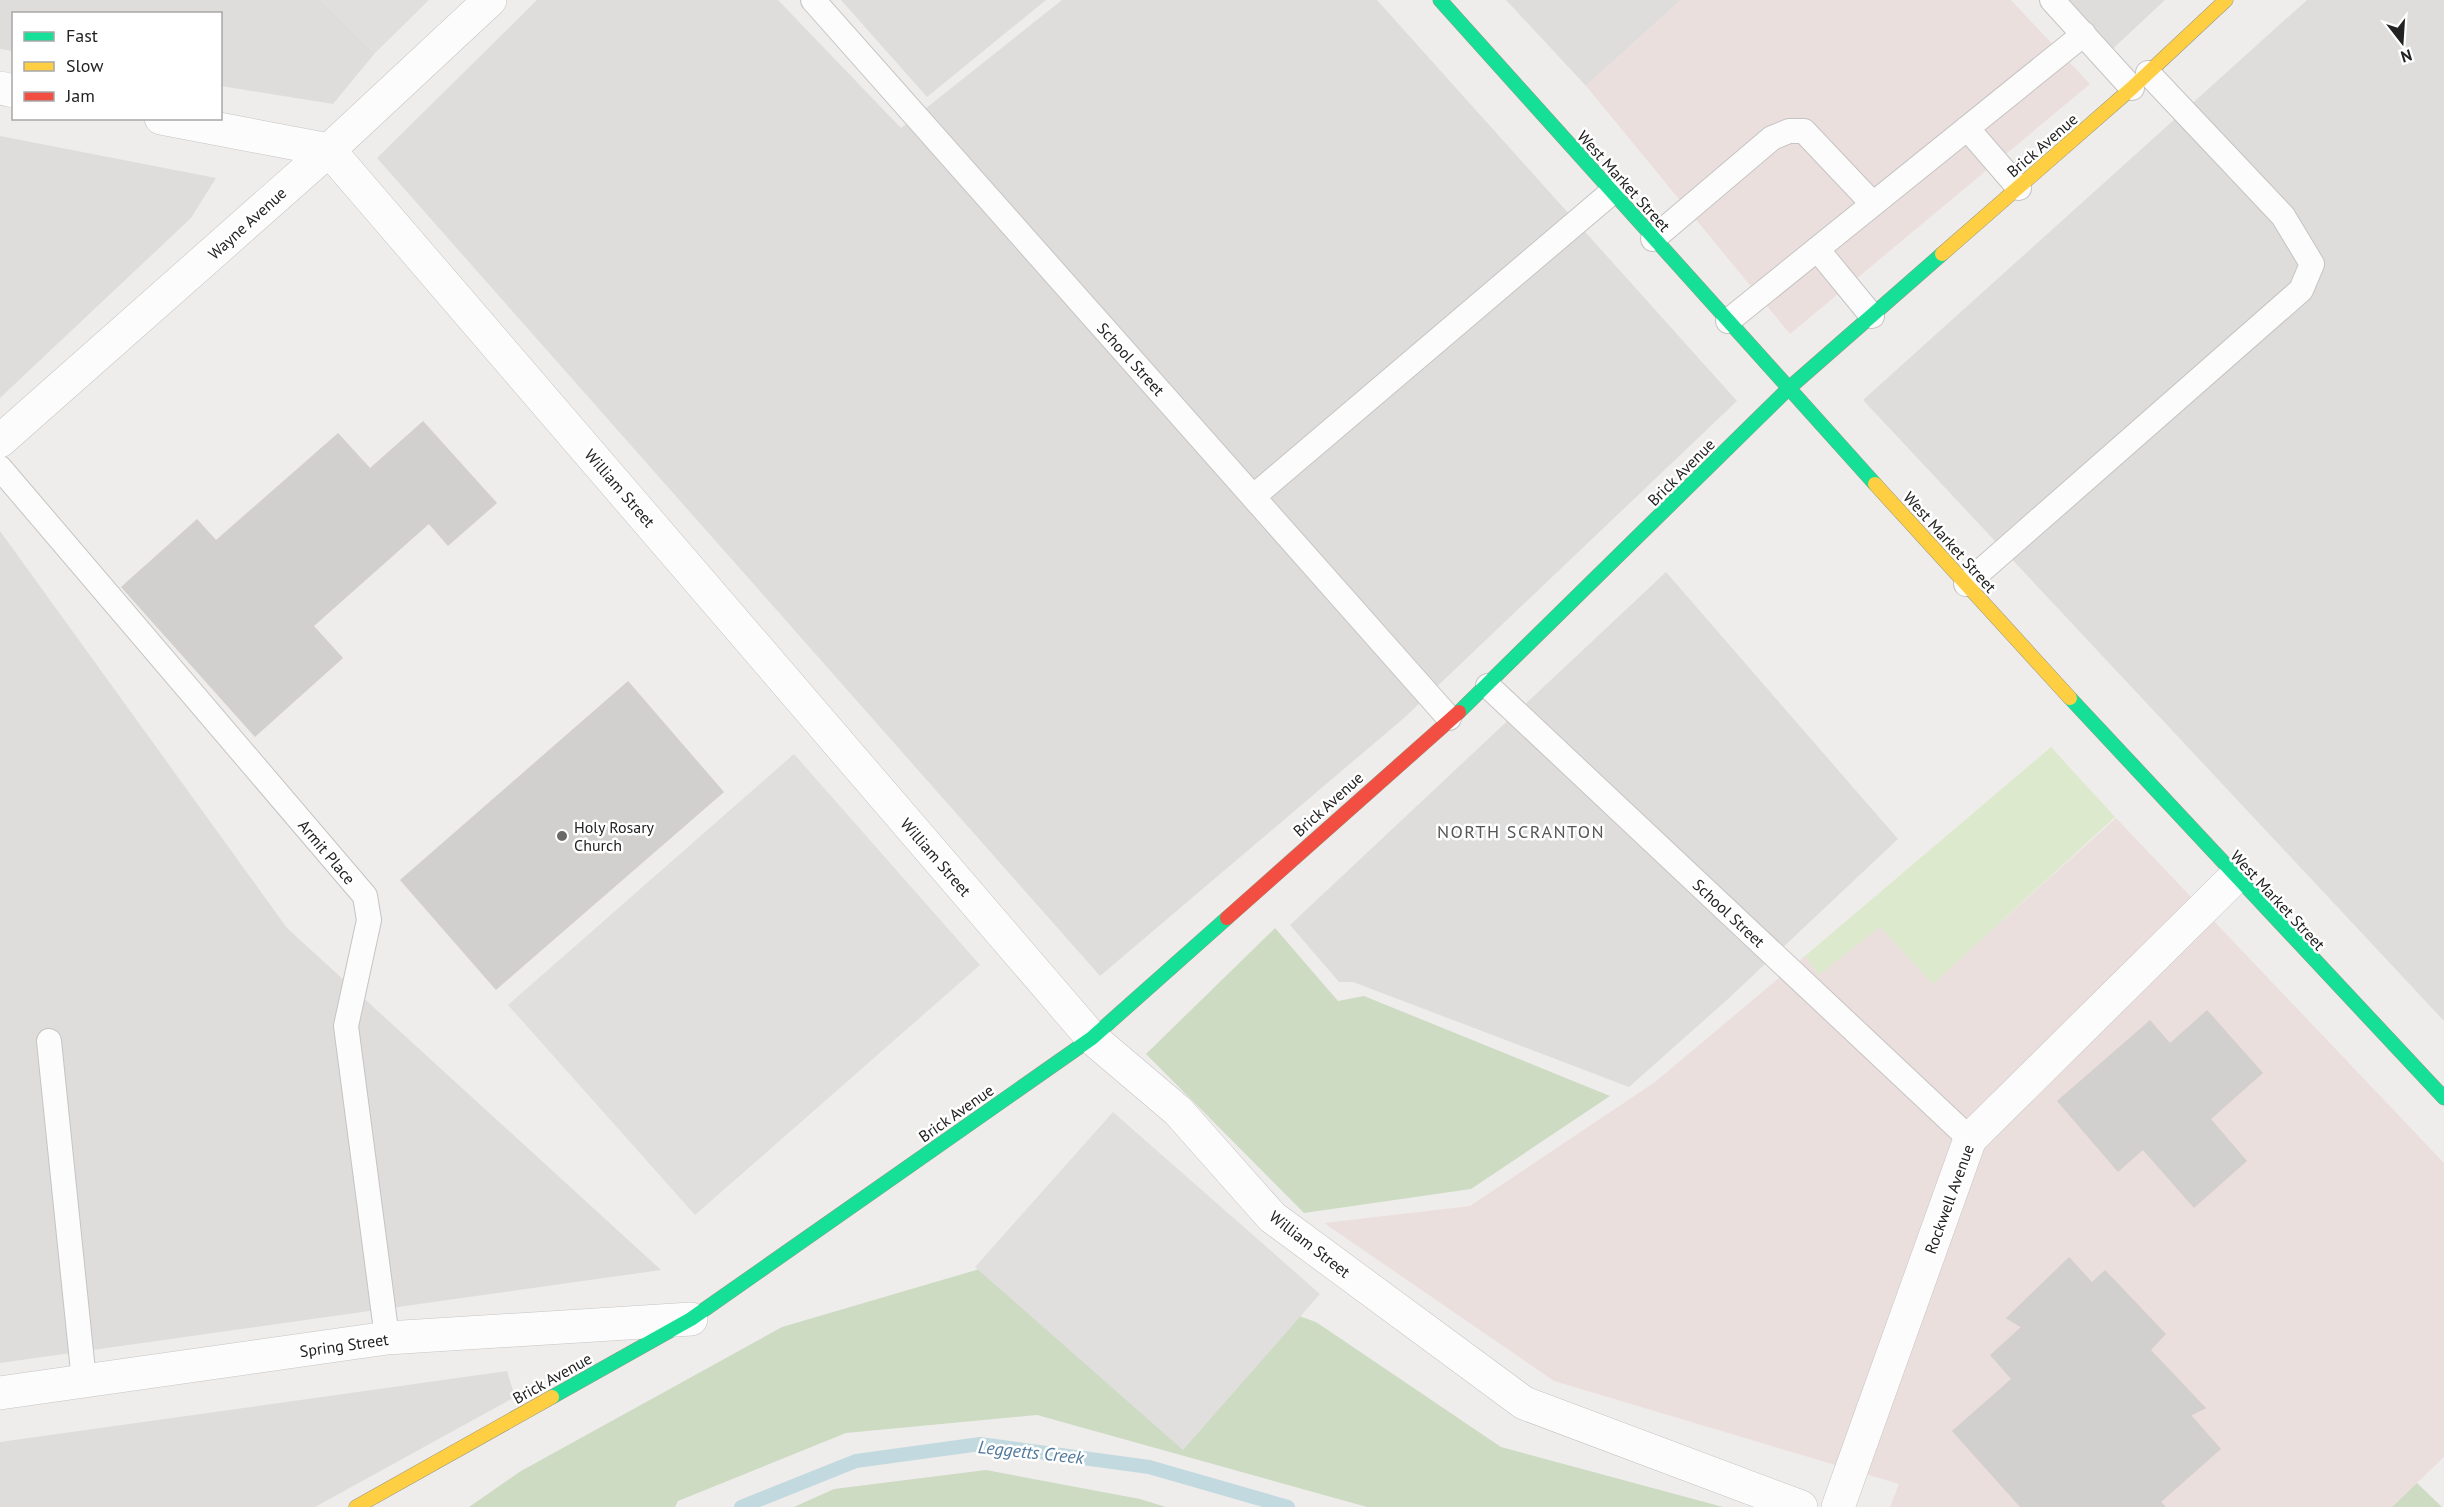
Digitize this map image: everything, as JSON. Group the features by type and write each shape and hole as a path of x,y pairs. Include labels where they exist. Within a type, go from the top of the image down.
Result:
{"street":[{"name":"Wayne Avenue","path":"0,441 329,150 490,0"},
{"name":"West Market Street","path":"1440,0 1788,389 2234,878 2444,1098"},
{"name":"Brick Avenue","path":"356,1507 691,1319 1092,1038 1449,718 1488,686 1788,389 2019,188 2226,0"},
{"path":"172,120 329,150"},
{"name":"William Street","path":"329,150 1092,1038 1178,1111 1272,1217 1524,1402 1801,1507"},
{"name":"Rockwell Avenue","path":"1838,1507 1970,1139 2234,878"},
{"name":"Spring Street","path":"0,1393 387,1338 691,1319"}],"lane":[{"name":"School Street","path":"813,0 1449,718"},
{"path":"1966,584 2301,290 2312,264 2283,216 2140,80 2084,34 2052,0"},
{"path":"1728,321 2084,34"},
{"path":"1967,128 2019,188"},
{"path":"1653,239 1772,138 1789,131 1804,131 1873,204"},
{"path":"1253,497 1612,192"},
{"path":"1817,249 1872,316"},
{"name":"Armit Place","path":"0,468 365,896 369,920 346,1026 387,1338"},
{"name":"School Street","path":"1488,686 1970,1139"},
{"path":"49,1041 84,1381"}],"shaded area":[{"path":"0,0 321,0 375,53 333,104 222,86 222,12 12,12 12,51 0,49"},
{"path":"321,0 429,0 375,53"},
{"path":"537,0 778,0 901,128 1062,0 1377,0 1737,401 1404,718 1100,976 377,158"},
{"path":"841,0 1046,0 927,97"},
{"path":"1506,0 1681,0 1586,86"},
{"path":"1681,0 2011,0 2090,84 1790,334 1586,86"},
{"path":"2056,0 2165,0 2104,57"},
{"path":"2307,0 2444,0 2444,1021 1863,400"},
{"path":"0,136 216,178 191,218 0,398"},
{"path":"0,531 287,928 661,1270 0,1363"},
{"path":"1666,572 1898,839 1728,999 1629,1087 1353,982 1339,982 1290,925"},
{"path":"794,754 980,965 695,1215 508,1005"},
{"path":"2116,818 2444,1163 2444,1457 2392,1507 1890,1507 1899,1484 1554,1381 1324,1223 1470,1206 1655,1082 1805,956 1819,975 1880,926 1933,983"},
{"path":"1113,1112 1320,1294 1183,1450 975,1267"},
{"path":"507,1371 515,1397 315,1507 0,1507 0,1442"}],"green space":[{"path":"2051,747 2115,817 1933,984 1880,927 1819,975 1805,956"},
{"path":"1275,928 1338,1001 1364,996 1610,1096 1471,1189 1304,1213 1146,1054"},
{"path":"1152,1264 1316,1322 1501,1447 1723,1507 1367,1507 1037,1415 846,1433 678,1501 675,1507 469,1507 521,1471 782,1327 983,1268"},
{"path":"986,1470 1140,1499 1166,1507 794,1507 834,1489"},
{"path":"2417,1483 2442,1507 2392,1507"}],"building":[{"path":"423,422 496,503 448,545 429,523 313,626 342,658 255,736 122,587 197,520 216,541 338,434 370,469"},
{"name":"Holy Rosary Church","path":"628,682 723,792 496,989 401,880"},
{"path":"2207,1011 2262,1073 2210,1119 2246,1161 2194,1207 2143,1149 2118,1171 2058,1101 2150,1021 2170,1044"},
{"path":"2069,1258 2092,1283 2105,1271 2165,1334 2150,1350 2205,1408 2190,1415 2220,1449 2160,1502 2165,1507 2021,1507 1953,1431 2012,1379 1991,1355 2022,1327 2007,1318"}],"waterway":[{"name":"Leggetts Creek","path":"741,1507 856,1461 980,1444 1149,1467 1288,1507"}],"traffic: fast":[{"path":"1440,0 1875,484"},
{"path":"1459,712 1788,389 1942,254"},
{"path":"2070,698 2444,1098"},
{"path":"552,1397 691,1319 1092,1038 1227,918"}],"traffic: slow":[{"path":"1942,254 2132,88 2226,0"},
{"path":"1875,484 2070,698"},
{"path":"356,1507 552,1397"}],"traffic: jam":[{"path":"1227,918 1459,712"}],"place":[{"name":"Holy Rosary Church","path":"562,836"}],"district":[{"name":"NORTH SCRANTON","path":"1521,831"}]}
